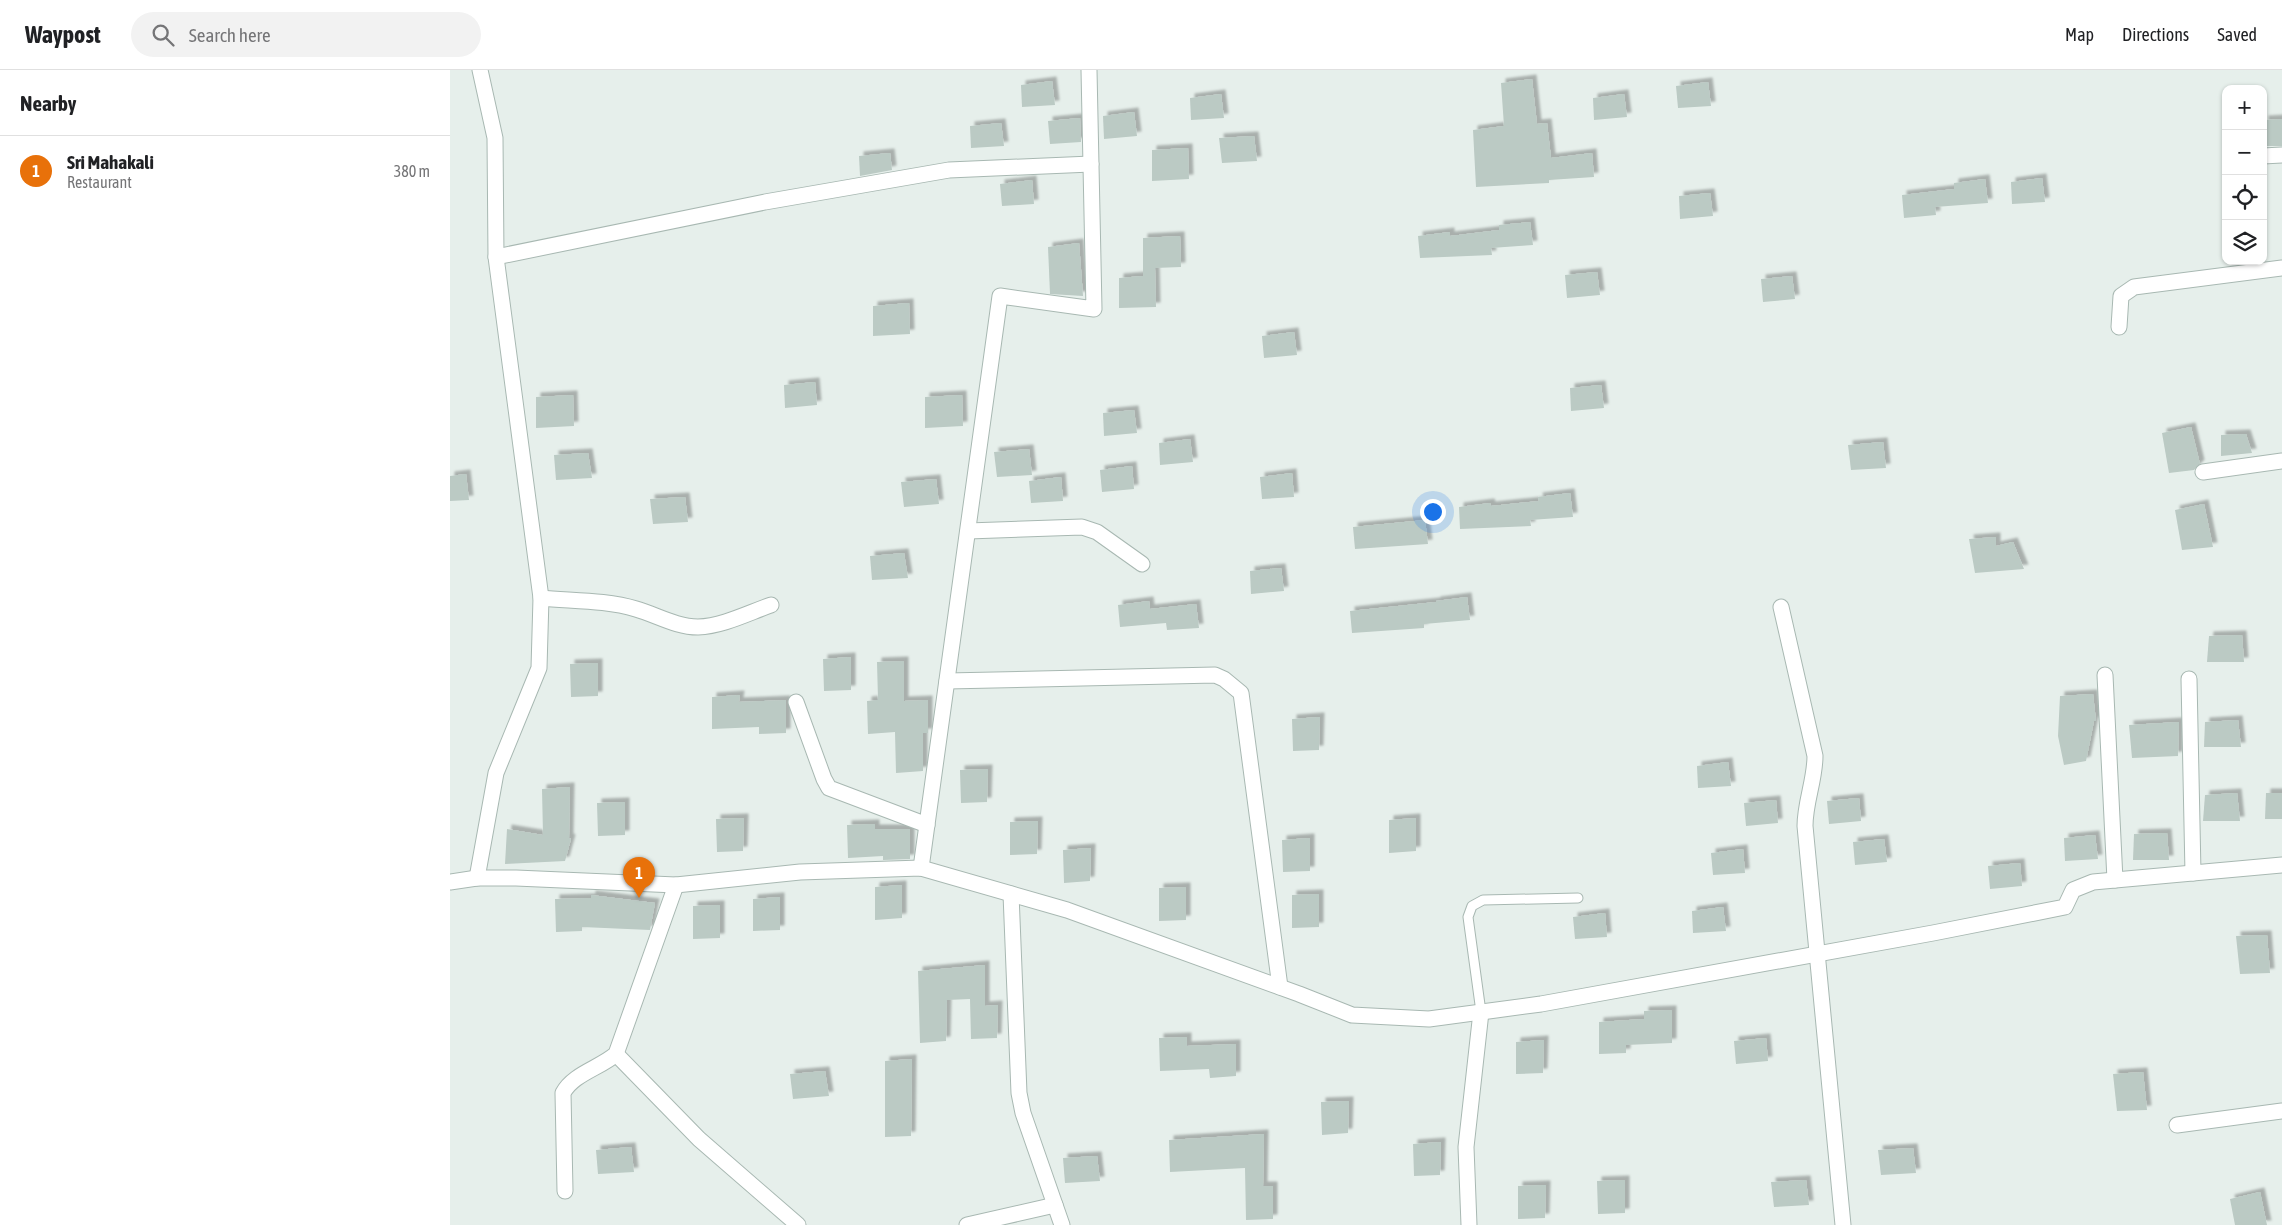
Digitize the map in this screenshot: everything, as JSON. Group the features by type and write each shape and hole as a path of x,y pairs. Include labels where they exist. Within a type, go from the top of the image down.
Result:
{"street":[{"path":"477,878 496,773 539,668 542,598 496,257 496,138 480,70"},
{"path":"921,868 1000,296 1094,309 1089,70"},
{"path":"2267,156 2282,156"},
{"path":"496,257 765,202 949,170 1091,164"},
{"path":"2119,327 2121,296 2134,286 2282,268"},
{"path":"2203,472 2282,462"},
{"path":"968,531 1082,527 1097,532 1142,564"},
{"path":"542,598 618,605 636,609 683,626 699,627 718,624 772,605"},
{"path":"1781,608 1815,756 1815,769 1805,816 1805,826 1843,1225"},
{"path":"2105,675 2115,880"},
{"path":"947,681 1215,676 1234,686 1241,693 1280,987"},
{"path":"2189,679 2193,873"},
{"path":"796,702 829,788 927,825"},
{"path":"450,882 477,878 590,880 676,885 800,872 921,868 1067,910 1352,1015 1429,1020 1541,1004 2065,906 2073,890 2093,882 2282,865"},
{"path":"565,1191 563,1093 567,1085 608,1062 616,1054 676,885"},
{"path":"1011,894 1018,1093 1023,1113 1062,1225"},
{"path":"1469,1225 1466,1146 1481,1012"},
{"path":"616,1054 699,1139 798,1225"},
{"path":"2177,1125 2282,1111"},
{"path":"966,1225 1055,1205"}],"lane":[{"path":"1481,1012 1468,916 1472,906 1483,900 1578,898"}],"building":[{"path":"1532,79 1537,124 1547,123 1551,158 1592,153 1594,177 1549,180 1549,183 1476,187 1473,130 1504,126 1501,83"},
{"path":"1052,81 1055,105 1022,107 1021,85"},
{"path":"1708,82 1711,106 1678,108 1676,86"},
{"path":"1221,94 1224,118 1191,120 1190,98"},
{"path":"1624,94 1627,117 1594,120 1593,98"},
{"path":"1134,112 1137,136 1104,139 1103,116"},
{"path":"1080,118 1081,142 1050,144 1048,121"},
{"path":"2282,119 2282,146 2267,146 2267,120"},
{"path":"1001,123 1004,146 971,148 970,126"},
{"path":"1254,136 1257,161 1222,163 1219,138"},
{"path":"1188,148 1189,179 1152,181 1152,150"},
{"path":"890,153 892,170 860,176 859,156"},
{"path":"2042,178 2045,202 2012,204 2011,182"},
{"path":"1985,179 1988,203 1935,207 1936,215 1904,218 1902,195 1954,189 1954,183"},
{"path":"1032,180 1034,204 1002,206 1000,184"},
{"path":"1710,193 1713,216 1680,219 1679,196"},
{"path":"1530,222 1533,245 1491,248 1492,255 1420,258 1418,236 1450,232 1450,236 1499,230 1499,225"},
{"path":"1180,236 1181,267 1155,268 1156,307 1119,308 1119,278 1143,276 1143,238"},
{"path":"1079,243 1083,296 1050,294 1048,247"},
{"path":"1597,272 1600,295 1567,298 1565,275"},
{"path":"1792,276 1795,299 1763,302 1761,279"},
{"path":"909,303 910,334 873,336 873,306"},
{"path":"1294,332 1297,355 1264,358 1262,336"},
{"path":"815,382 817,405 785,408 784,385"},
{"path":"1601,385 1604,408 1571,411 1570,388"},
{"path":"573,395 574,426 536,428 536,397"},
{"path":"962,395 963,426 925,428 925,397"},
{"path":"1134,410 1137,433 1104,436 1103,413"},
{"path":"2191,427 2200,464 2194,470 2169,473 2162,433"},
{"path":"2246,434 2252,453 2221,456 2221,435"},
{"path":"1190,439 1193,462 1160,465 1159,443"},
{"path":"1883,442 1886,468 1851,470 1848,445"},
{"path":"1029,449 1032,475 997,477 994,452"},
{"path":"588,453 592,478 556,480 554,455"},
{"path":"1132,466 1134,489 1102,492 1100,470"},
{"path":"1292,473 1294,497 1262,499 1260,477"},
{"path":"466,474 469,500 450,501 450,476"},
{"path":"1061,477 1063,501 1031,503 1029,481"},
{"path":"936,479 939,504 904,507 901,482"},
{"path":"1570,493 1573,517 1530,520 1531,526 1460,529 1459,507 1490,503 1491,506 1539,501 1538,497"},
{"path":"685,497 688,522 653,524 650,499"},
{"path":"2204,504 2213,547 2182,550 2175,510"},
{"path":"1425,520 1428,544 1355,549 1353,527"},
{"path":"1996,537 1996,546 2013,542 2024,569 1975,573 1969,539"},
{"path":"904,553 908,578 872,580 870,556"},
{"path":"1281,568 1284,591 1251,594 1250,571"},
{"path":"1467,597 1470,620 1424,624 1424,628 1352,633 1350,611"},
{"path":"1149,601 1150,609 1196,604 1199,628 1167,630 1166,623 1120,627 1118,605"},
{"path":"2242,635 2244,662 2207,662 2209,636"},
{"path":"851,657 851,690 824,691 823,659"},
{"path":"904,661 904,701 928,700 928,733 923,733 923,771 896,773 895,732 868,734 867,701 878,700 877,662"},
{"path":"598,663 598,696 571,697 570,664"},
{"path":"2093,694 2096,721 2094,721 2086,761 2064,765 2058,736 2060,696"},
{"path":"740,695 739,702 786,700 786,733 759,734 759,727 712,729 712,697"},
{"path":"1320,717 1319,750 1293,751 1292,719"},
{"path":"2238,720 2241,747 2204,747 2205,722"},
{"path":"2179,722 2178,756 2132,758 2129,725"},
{"path":"1728,762 1731,786 1698,788 1697,766"},
{"path":"988,769 987,802 961,803 960,770"},
{"path":"570,787 569,838 571,839 565,861 505,864 507,829 543,835 542,789"},
{"path":"2237,793 2240,821 2203,821 2205,795"},
{"path":"2266,793 2282,793 2282,819 2265,819"},
{"path":"1859,798 1861,821 1829,824 1827,801"},
{"path":"1776,800 1778,823 1746,826 1744,803"},
{"path":"625,802 625,835 598,836 597,803"},
{"path":"744,818 743,851 717,852 716,819"},
{"path":"1416,818 1416,851 1389,853 1389,820"},
{"path":"1038,821 1037,854 1010,855 1010,822"},
{"path":"875,824 875,829 910,829 910,859 883,860 883,856 848,858 847,825"},
{"path":"2167,833 2169,860 2133,860 2134,834"},
{"path":"2095,835 2098,859 2065,861 2064,838"},
{"path":"1310,838 1310,871 1283,872 1282,840"},
{"path":"1884,839 1887,862 1855,865 1853,842"},
{"path":"1091,848 1090,881 1064,883 1063,850"},
{"path":"1743,849 1745,873 1713,875 1711,853"},
{"path":"2020,863 2022,886 1990,889 1988,866"},
{"path":"902,885 902,918 875,920 875,887"},
{"path":"1186,887 1186,920 1159,921 1159,888"},
{"path":"1319,894 1319,927 1292,928 1292,895"},
{"path":"591,895 655,903 650,930 582,927 582,931 556,932 555,899 591,898"},
{"path":"780,897 780,930 753,931 753,899"},
{"path":"720,905 720,938 693,939 693,906"},
{"path":"1723,907 1726,931 1693,933 1692,911"},
{"path":"1605,913 1607,937 1575,939 1573,917"},
{"path":"2267,935 2270,973 2240,974 2236,936"},
{"path":"985,965 985,1006 998,1005 997,1038 971,1039 970,999 947,1000 946,1041 920,1043 918,971"},
{"path":"1672,1010 1672,1043 1626,1045 1626,1053 1599,1054 1599,1022 1644,1019 1644,1011"},
{"path":"1187,1037 1187,1046 1236,1044 1236,1076 1210,1078 1209,1069 1160,1071 1159,1038"},
{"path":"1766,1038 1768,1061 1736,1064 1734,1041"},
{"path":"1544,1040 1543,1073 1516,1074 1516,1042"},
{"path":"912,1059 911,1136 885,1137 885,1061"},
{"path":"825,1071 829,1096 793,1099 790,1074"},
{"path":"2143,1072 2147,1110 2117,1111 2113,1074"},
{"path":"1349,1101 1348,1133 1322,1135 1321,1102"},
{"path":"1264,1134 1263,1186 1273,1186 1273,1219 1246,1220 1245,1168 1170,1172 1169,1140"},
{"path":"1441,1142 1440,1175 1414,1176 1413,1144"},
{"path":"631,1147 634,1172 598,1174 596,1150"},
{"path":"1913,1148 1916,1173 1881,1175 1878,1150"},
{"path":"1097,1156 1100,1181 1065,1183 1063,1158"},
{"path":"1625,1180 1625,1213 1598,1214 1597,1181"},
{"path":"1806,1180 1809,1205 1774,1207 1771,1182"},
{"path":"1546,1185 1545,1218 1518,1219 1518,1186"},
{"path":"2260,1192 2267,1225 2235,1225 2230,1199"}],"place":[{"name":"Sri Mahakali","path":"639,898"}]}
